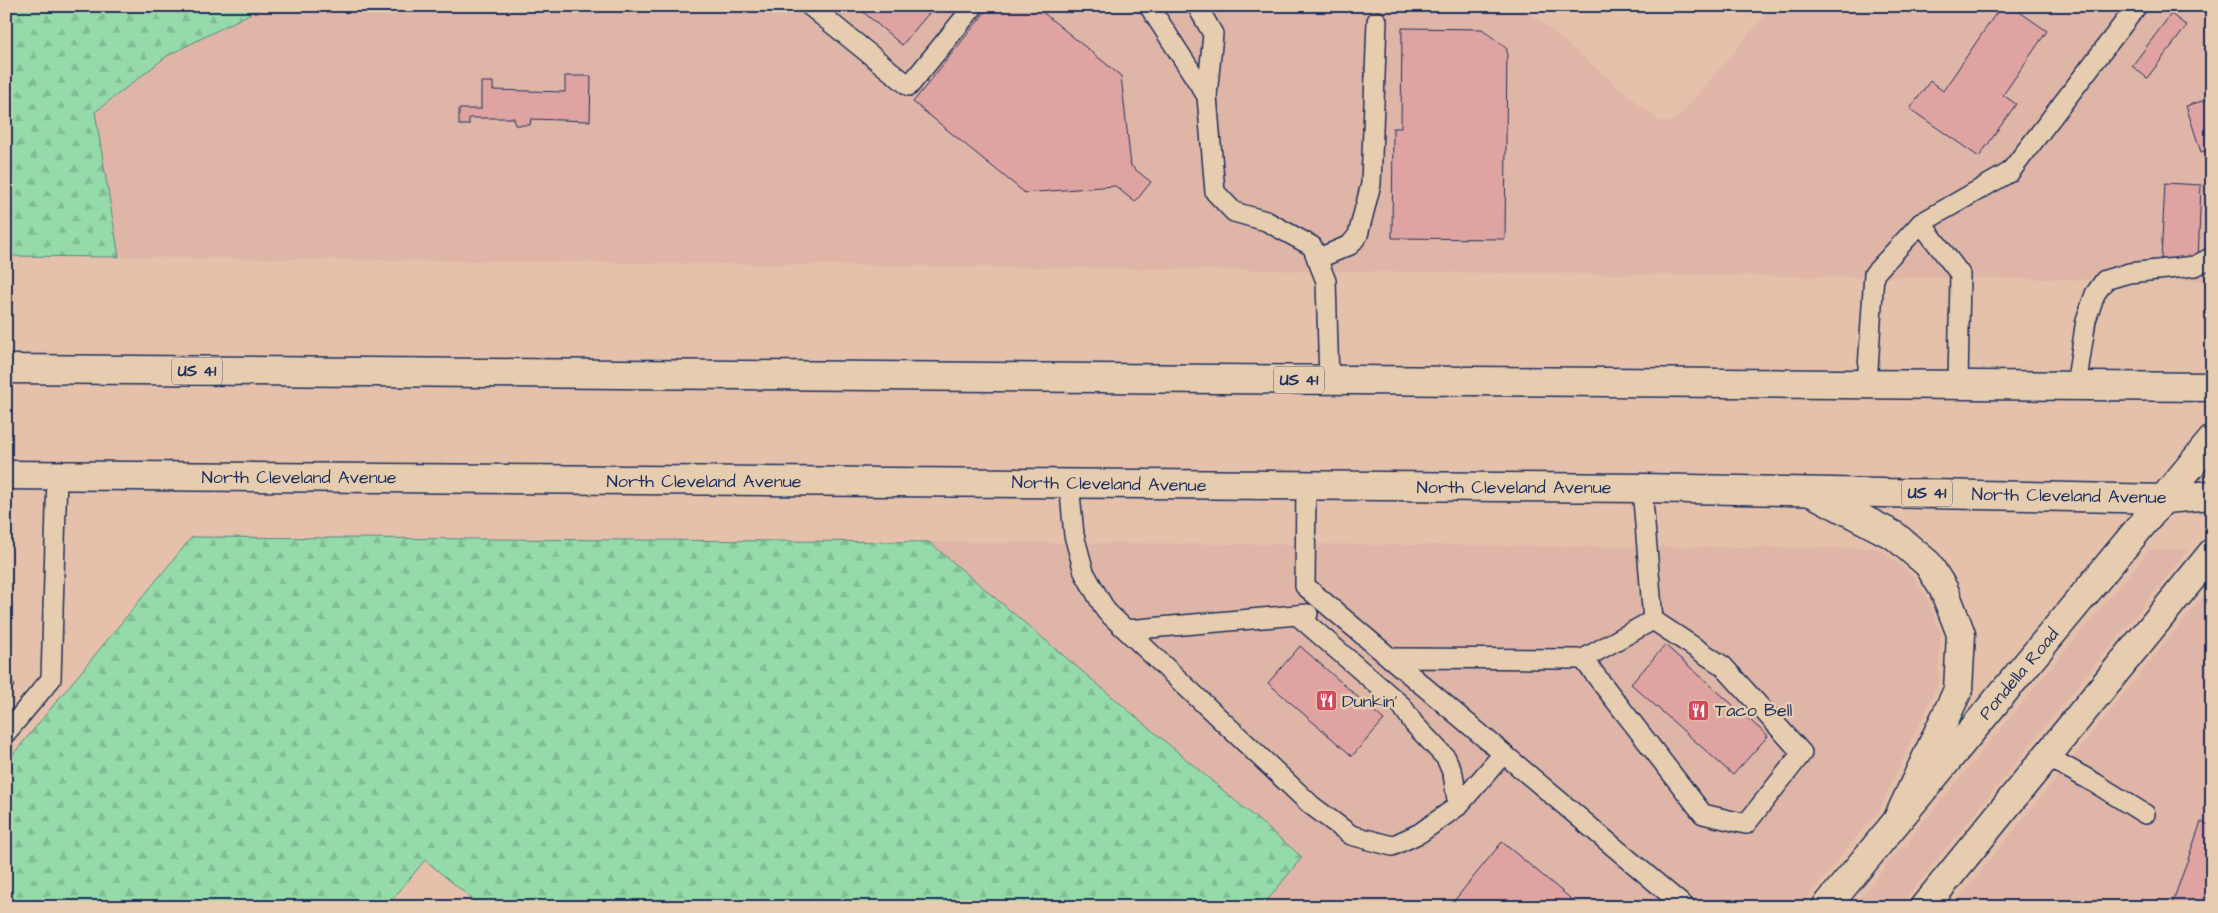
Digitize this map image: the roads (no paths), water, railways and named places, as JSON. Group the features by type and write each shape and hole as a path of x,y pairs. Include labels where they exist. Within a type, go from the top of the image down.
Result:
{"main road":[{"name":"US 41","path":"6,369 2212,387"},
{"name":"Pondella Road","path":"1826,907 2212,440"},
{"name":"North Cleveland Avenue","path":"6,475 1642,488 2165,499 2212,495"},
{"path":"1807,490 1895,536 1928,564 1944,590 1961,634 1958,690 1897,821"},
{"path":"1924,907 2212,553"}],"lane":[{"path":"810,6 909,86 974,6"},
{"path":"1149,6 1207,96"},
{"path":"1197,6 1213,34 1207,96 1215,192 1234,212 1266,221 1312,246 1326,281 1329,380"},
{"path":"1867,385 1874,274 1921,223 2010,172 2137,6"},
{"path":"1317,259 1350,245 1358,235 1372,184 1377,21"},
{"path":"1921,223 1960,274 1958,385"},
{"path":"2076,386 2086,320 2095,294 2105,280 2128,273 2194,266 2212,257"},
{"path":"6,733 51,679 57,475"},
{"path":"1069,484 1074,535 1084,572 1106,610 1311,805 1351,835 1392,846 1420,833 1458,806 1503,754"},
{"path":"1306,486 1305,586 1684,907"},
{"path":"1642,488 1653,620"},
{"path":"1127,630 1335,611"},
{"path":"1297,615 1402,706 1414,724 1446,758 1453,774 1458,806"},
{"path":"1390,658 1583,660 1653,620"},
{"path":"1583,660 1704,814 1746,824 1802,753 1723,666 1653,620"},
{"path":"2046,756 2145,814"}],"place":[{"name":"Dunkin'","path":"1326,701"},
{"name":"Taco Bell","path":"1699,710"}]}
